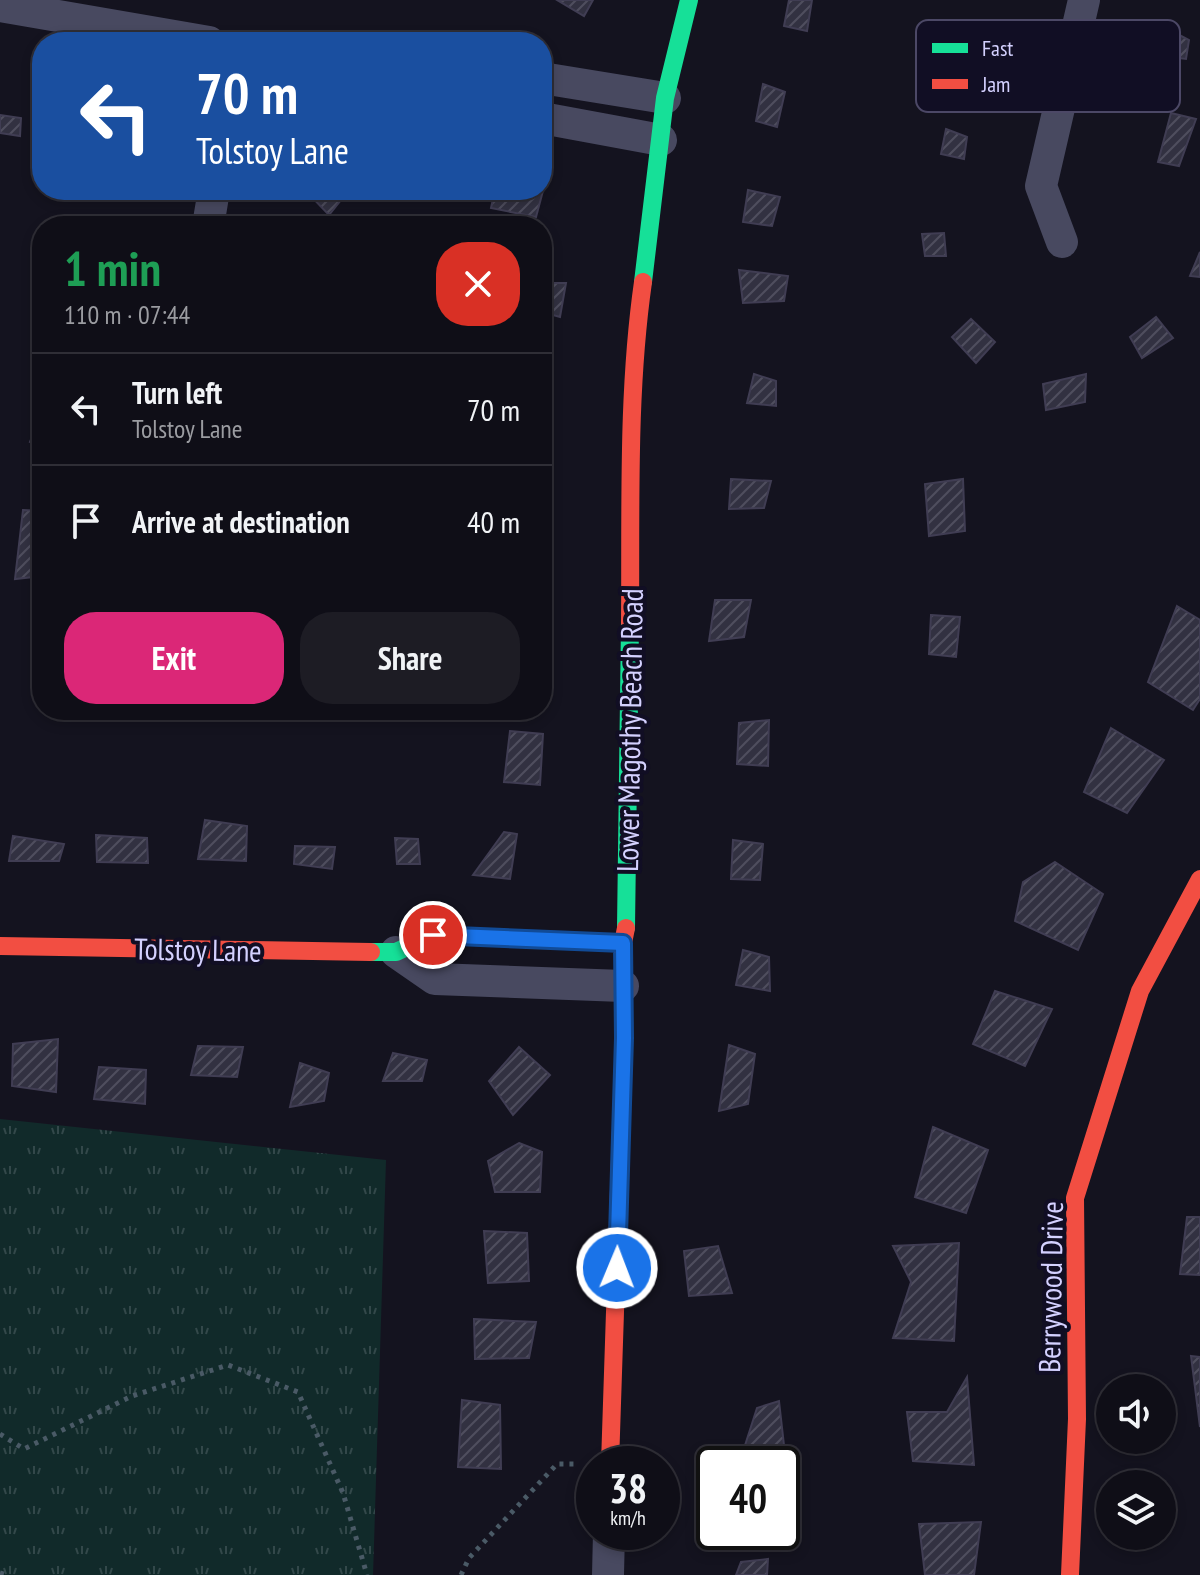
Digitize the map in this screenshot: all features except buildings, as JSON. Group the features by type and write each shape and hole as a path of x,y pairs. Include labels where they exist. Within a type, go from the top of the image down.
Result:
{"street":[{"name":"Lower Magothy Beach Road","path":"610,1446 623,943 626,937 632,462 638,317 665,98 689,0"},
{"path":"1079,20 1084,0"},
{"path":"0,6 151,32"},
{"path":"552,80 665,98"},
{"path":"1058,112 1041,186 1062,242"},
{"path":"552,120 661,140"},
{"name":"Berrywood Drive","path":"1070,1575 1077,1419 1075,1198 1140,991 1200,879"},
{"name":"Tolstoy Lane","path":"0,946 396,952 433,935 623,943"},
{"path":"396,952 435,979 623,986"},
{"path":"608,1575 609,1550"}],"path":[{"path":"0,1434 24,1449 132,1396 228,1365 298,1392 343,1493 367,1575"},
{"path":"461,1575 469,1558 557,1464 574,1464"},
{"path":"0,1573 7,1575"}],"green space":[{"path":"0,1119 386,1160 373,1575 0,1575"}],"traffic: fast":[{"path":"643,282 665,98 689,0"},
{"path":"626,928 630,623"},
{"path":"371,952 396,952 433,935 623,943"}],"traffic: jam":[{"path":"630,623 632,409 643,282"},
{"path":"1070,1575 1077,1419 1075,1198 1140,991 1200,879"},
{"path":"611,1446 624,1038 623,943 626,928"},
{"path":"0,946 371,952"}],"route":[{"path":"433,935 623,943 624,1038 617,1268"}]}
